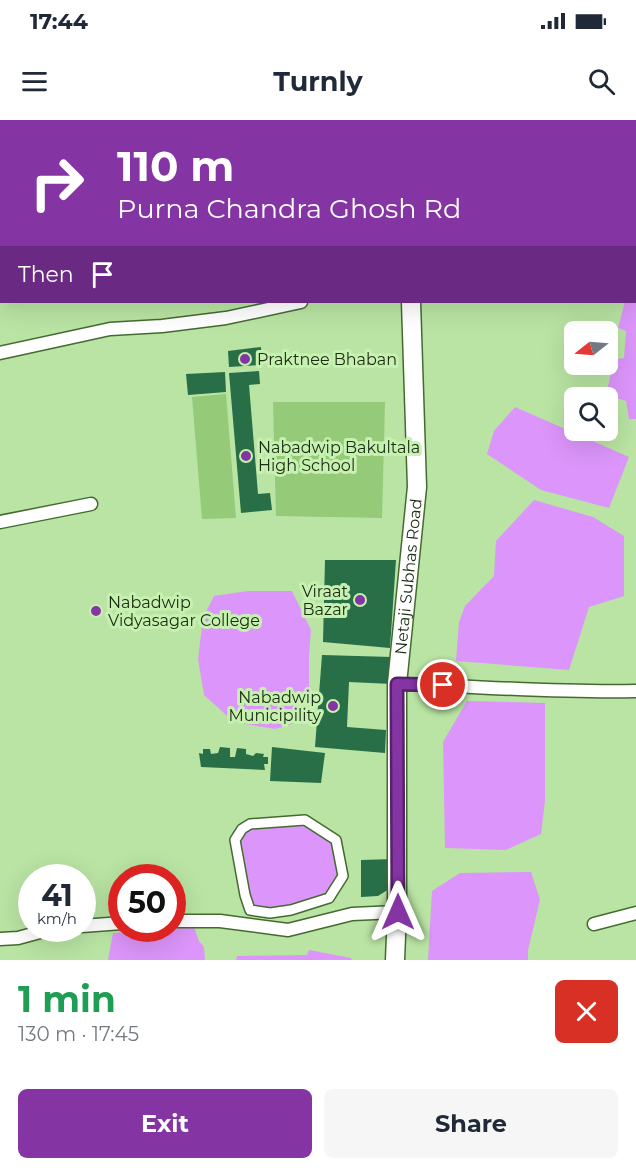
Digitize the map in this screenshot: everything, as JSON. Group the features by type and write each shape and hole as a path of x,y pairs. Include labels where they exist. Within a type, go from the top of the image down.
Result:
{"main road":[{"name":"Netaji Subhas Road","path":"395,960 398,912 397,684 417,487 411,303"}],"street":[{"path":"0,353 110,329 162,326 226,318 296,303"},
{"path":"0,522 91,504"},
{"path":"397,684 489,686 582,692 636,692"},
{"path":"305,820 336,840 343,876 329,898 291,910 270,913 250,910 235,840 250,824 305,820"},
{"path":"291,910 301,927"},
{"path":"186,921 220,921 288,930 352,914 398,912"},
{"path":"594,924 636,913"},
{"path":"0,939 18,938"}],"green space":[{"path":"226,394 236,518 202,519 192,397"},
{"path":"273,402 385,402 382,518 276,516"}],"shaded area":[{"path":"625,303 636,303 636,419 629,419 626,401 618,399 618,387 608,387 610,375 618,375 618,359 624,358 626,331 618,328"},
{"path":"515,407 564,428 564,441 593,441 629,457 609,508 541,490 487,454 494,431"},
{"path":"534,500 593,517 624,536 624,596 589,607 569,670 456,661 459,622 465,606 494,576 496,541"},
{"path":"248,591 292,591 311,630 309,703 299,722 275,729 234,722 204,695 198,659 203,618 214,596"},
{"path":"467,701 545,703 545,801 541,834 506,850 445,848 443,742"},
{"path":"305,820 336,840 343,876 329,898 291,910 250,910 235,840 242,829"},
{"path":"531,872 540,900 528,950 528,960 428,960 432,891 460,873"},
{"path":"194,927 204,947 205,960 108,960 111,942 186,942 186,928"},
{"path":"309,950 352,960 236,960 237,956 307,955"}],"building":[{"name":"Praktnee Bhaban","path":"261,347 262,365 229,367 228,351"},
{"name":"Nabadwip Bakultala High School","path":"259,371 260,384 249,385 258,494 270,493 272,510 241,513 229,373"},
{"path":"225,372 226,392 188,395 186,374"},
{"path":"325,560 396,560 390,648 323,642"},
{"name":"Nabadwip Municipility","path":"322,655 392,657 392,684 349,682 347,727 386,730 385,753 315,747"},
{"path":"220,747 230,748 230,757 235,757 237,748 246,749 246,754 253,756 256,753 264,754 263,757 268,757 268,764 264,764 265,770 201,767 199,753 203,754 203,749 210,749 211,754 218,753"},
{"path":"272,747 325,753 321,783 270,781"},
{"path":"394,859 389,889 378,896 361,897 361,860"}],"place":[{"name":"Praktnee Bhaban","path":"245,359"},
{"name":"Nabadwip Bakultala High School","path":"246,456"},
{"name":"Viraat Bazar","path":"360,600"},
{"name":"Nabadwip Vidyasagar College","path":"96,611"},
{"name":"Nabadwip Municipility","path":"333,706"}],"route":[{"path":"398,912 397,684 443,685"}]}
